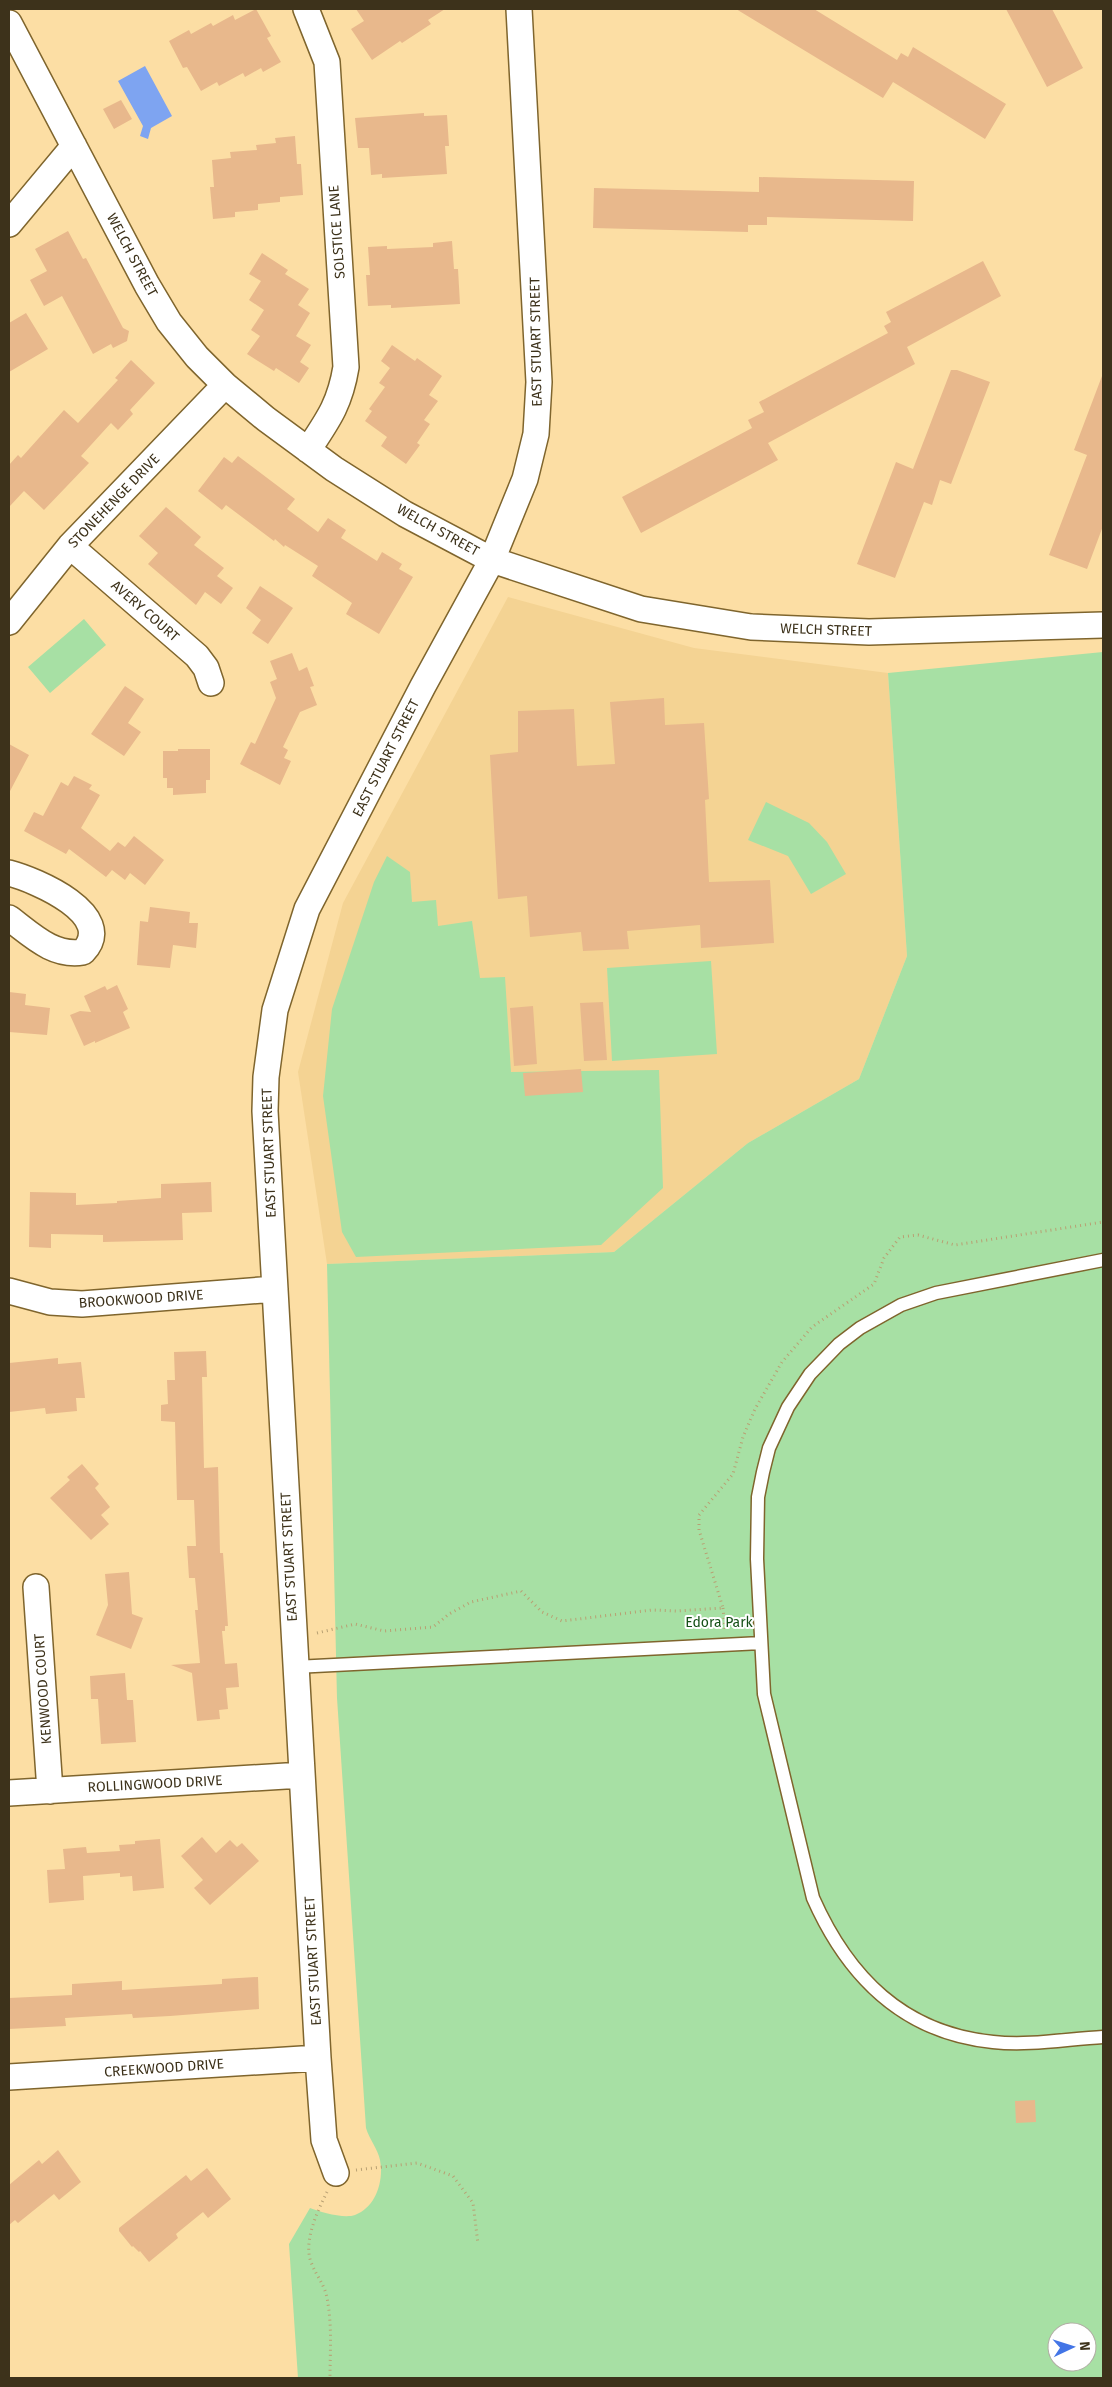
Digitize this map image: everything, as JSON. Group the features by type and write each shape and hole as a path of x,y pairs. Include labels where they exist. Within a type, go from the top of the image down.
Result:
{"street":[{"name":"SOLSTICE LANE","path":"306,9 326,62 346,367 341,393 330,418 308,450"},
{"name":"EAST STUART STREET","path":"336,2173 324,2140 318,2058 265,1111 271,1035 275,1010 289,961 307,909 418,695 492,560 525,479 536,434 539,382 519,9"},
{"name":"WELCH STREET","path":"9,23 147,285 169,322 197,357 225,385 308,450 405,514 492,560 640,609 751,627 869,632 1103,625"},
{"path":"9,224 74,146"},
{"name":"STONEHENGE DRIVE","path":"9,622 70,546 225,385"},
{"name":"AVERY COURT","path":"70,546 197,656 206,668 211,683"},
{"path":"9,873 75,905 86,914 92,934 90,945 83,952 61,953 43,943 9,918"},
{"name":"BROOKWOOD DRIVE","path":"9,1291 50,1302 82,1304 275,1289"},
{"name":"KENWOOD COURT","path":"36,1587 50,1791"},
{"name":"ROLLINGWOOD DRIVE","path":"9,1793 302,1776"},
{"name":"CREEKWOOD DRIVE","path":"9,2077 318,2058"}],"lane":[{"path":"1103,1260 936,1293 901,1305 860,1328 839,1344 810,1374 788,1407 769,1448 758,1497 756,1559 764,1694 813,1898 837,1945 870,1986 906,2014 934,2027 969,2039 995,2042 1103,2037"},
{"path":"296,1667 761,1643"}],"path":[{"path":"294,1634 326,1632 333,1628 355,1624 384,1631 433,1627 449,1614 471,1602 521,1591 542,1612 562,1621 652,1610 676,1612 723,1608 699,1530 699,1516 733,1474 742,1437 782,1362 812,1327 874,1284 884,1258 900,1237 918,1235 954,1245 1103,1222"},
{"path":"330,2378 329,2306 324,2286 311,2262 309,2254 313,2221 336,2173 416,2163 453,2176 473,2203 478,2244"}],"shaded area":[{"path":"508,597 694,648 888,673 907,956 859,1079 748,1143 614,1252 327,1264 298,1072 343,903"}],"green space":[{"path":"84,619 106,645 50,693 28,667"},
{"name":"Edora Park","path":"1103,652 1103,2378 298,2378 289,2244 310,2208 339,2216 355,2215 362,2211 373,2200 381,2176 379,2156 366,2128 337,1698 327,1264 614,1252 748,1143 859,1079 907,956 888,673"},
{"path":"766,802 809,823 827,842 846,874 811,894 788,856 748,840"},
{"path":"387,856 410,872 412,902 436,900 438,926 472,921 480,978 505,977 511,1072 659,1070 663,1188 601,1245 356,1257 342,1232 323,1096 332,1009 374,882"},
{"path":"711,961 717,1054 612,1061 607,968"}],"water":[{"path":"145,66 172,116 151,128 148,139 140,136 143,126 118,81"}],"building":[{"path":"256,9 271,36 267,38 281,62 263,72 261,68 245,77 243,73 219,86 217,82 201,91 187,67 183,68 169,41 189,30 191,34 211,23 213,26 233,15 235,20"},
{"path":"356,9 445,9 428,20 431,24 402,43 400,41 372,60 351,29 364,21"},
{"path":"736,9 814,9 897,60 901,53 908,57 913,47 1006,104 985,139 893,82 883,98"},
{"path":"1006,9 1052,9 1083,68 1047,87"},
{"path":"121,100 132,119 114,129 103,109"},
{"path":"424,113 424,116 447,115 449,146 445,146 447,174 382,178 382,174 371,175 369,148 358,148 355,118"},
{"path":"295,136 297,164 301,164 303,195 280,197 280,202 258,204 258,210 235,212 235,217 213,219 210,187 214,187 212,160 231,158 230,152 257,150 256,145 276,143 275,138"},
{"path":"759,177 914,181 913,221 767,217 767,225 748,225 748,232 593,228 594,188 759,192"},
{"path":"68,231 83,259 86,258 123,328 129,331 127,341 113,348 111,344 93,354 62,296 44,306 30,280 47,271 35,249"},
{"path":"452,241 454,269 458,269 460,304 391,308 391,305 368,306 366,275 370,275 368,247 387,246 387,249 433,247 433,243"},
{"path":"262,253 288,270 285,274 309,289 298,305 310,313 296,336 311,345 300,362 309,368 299,383 276,368 274,371 247,354 260,336 251,330 264,310 249,300 261,281 249,274"},
{"path":"983,261 1001,296 907,347 915,364 768,443 778,460 641,533 622,497 752,428 748,420 764,412 759,402 888,333 884,326 891,322 886,312"},
{"path":"26,313 48,349 9,372 9,323"},
{"path":"392,345 415,361 417,358 442,376 429,395 438,401 424,420 430,424 417,443 420,445 406,464 381,446 387,437 365,421 372,411 369,409 385,387 379,383 390,368 381,361"},
{"path":"131,360 155,383 130,410 133,414 118,430 111,423 81,456 89,463 44,510 24,491 9,507 9,465 18,455 21,458 64,410 78,423 118,380 115,378"},
{"path":"951,370 957,370 990,382 951,484 940,480 932,505 924,502 895,578 857,564 896,462 913,469"},
{"path":"1102,376 1103,526 1087,569 1049,555 1087,455 1074,450"},
{"path":"238,456 295,499 287,509 318,532 328,518 346,530 341,538 377,561 382,552 402,564 399,569 413,577 379,634 346,614 352,603 312,576 318,566 285,545 284,547 275,539 274,541 226,505 222,510 198,491 224,457 232,463"},
{"path":"166,507 201,537 194,545 224,568 217,576 233,588 221,604 205,592 196,605 148,564 158,553 139,536"},
{"path":"260,586 293,608 268,644 252,633 261,620 246,608"},
{"path":"292,653 299,671 307,667 314,686 310,687 317,705 300,712 283,747 288,750 284,758 291,761 280,785 240,764 251,742 255,744 276,698 270,682 277,679 270,661"},
{"path":"125,686 144,699 128,723 141,732 124,756 91,734"},
{"path":"664,698 665,725 704,723 709,799 705,800 709,882 770,880 774,943 701,948 700,925 627,931 629,949 583,951 581,932 530,937 527,896 498,899 490,755 518,752 518,711 574,709 577,766 615,764 610,702"},
{"path":"9,744 29,755 9,793"},
{"path":"178,749 210,749 210,780 206,780 206,793 173,795 173,788 167,788 167,778 163,778 163,751 178,751"},
{"path":"74,776 92,785 89,789 100,795 81,828 110,851 118,842 125,847 134,836 164,860 145,885 130,873 125,880 112,870 106,877 69,849 66,854 24,831 34,812 43,816 61,782 68,786"},
{"path":"150,907 190,912 189,923 198,923 196,948 173,945 170,968 137,965 140,921 148,922"},
{"path":"117,985 128,1009 123,1012 130,1028 84,1046 70,1015 80,1011 91,1012 84,996 105,986 107,990"},
{"path":"9,992 26,994 25,1005 50,1008 47,1035 9,1032"},
{"path":"603,1002 607,1060 584,1061 580,1003"},
{"path":"533,1006 537,1064 514,1066 510,1008"},
{"path":"581,1069 583,1092 525,1096 523,1073"},
{"path":"211,1182 212,1212 182,1213 183,1240 103,1242 103,1235 51,1234 51,1248 29,1247 30,1192 76,1193 76,1205 117,1203 117,1201 161,1198 161,1184"},
{"path":"206,1351 207,1377 202,1377 204,1468 218,1467 220,1553 223,1553 228,1626 225,1626 225,1631 222,1631 225,1664 237,1663 239,1687 226,1688 228,1709 219,1710 220,1719 197,1721 192,1673 171,1665 200,1663 195,1610 198,1610 195,1578 189,1578 187,1546 196,1546 194,1500 177,1500 175,1422 161,1421 161,1405 168,1404 167,1380 175,1380 174,1352"},
{"path":"58,1358 58,1364 81,1362 85,1398 76,1398 77,1411 46,1414 45,1408 9,1412 9,1363"},
{"path":"82,1464 99,1484 95,1488 110,1507 101,1515 109,1524 91,1540 50,1498 70,1480 67,1477"},
{"path":"129,1572 132,1614 143,1618 131,1649 96,1635 108,1605 105,1574"},
{"path":"125,1673 127,1700 133,1700 136,1742 101,1744 98,1699 91,1699 90,1676"},
{"path":"202,1837 216,1853 230,1840 237,1847 242,1843 259,1861 210,1905 194,1888 203,1880 181,1856"},
{"path":"160,1839 164,1888 133,1891 132,1876 120,1877 120,1873 83,1876 84,1900 49,1903 47,1870 65,1869 63,1849 86,1847 87,1853 120,1851 119,1845 135,1844 135,1841"},
{"path":"258,1977 259,2009 133,2018 132,2014 65,2018 66,2026 9,2029 9,1998 72,1995 72,1984 122,1981 122,1990 222,1984 222,1979"},
{"path":"1035,2100 1036,2122 1016,2123 1015,2101"},
{"path":"58,2150 81,2182 59,2200 54,2194 18,2223 15,2220 9,2225 9,2185 39,2160 42,2164"},
{"path":"207,2168 231,2199 208,2218 203,2212 176,2234 178,2238 149,2262 140,2251 132,2247 119,2231 119,2228 186,2175 191,2181"}]}
